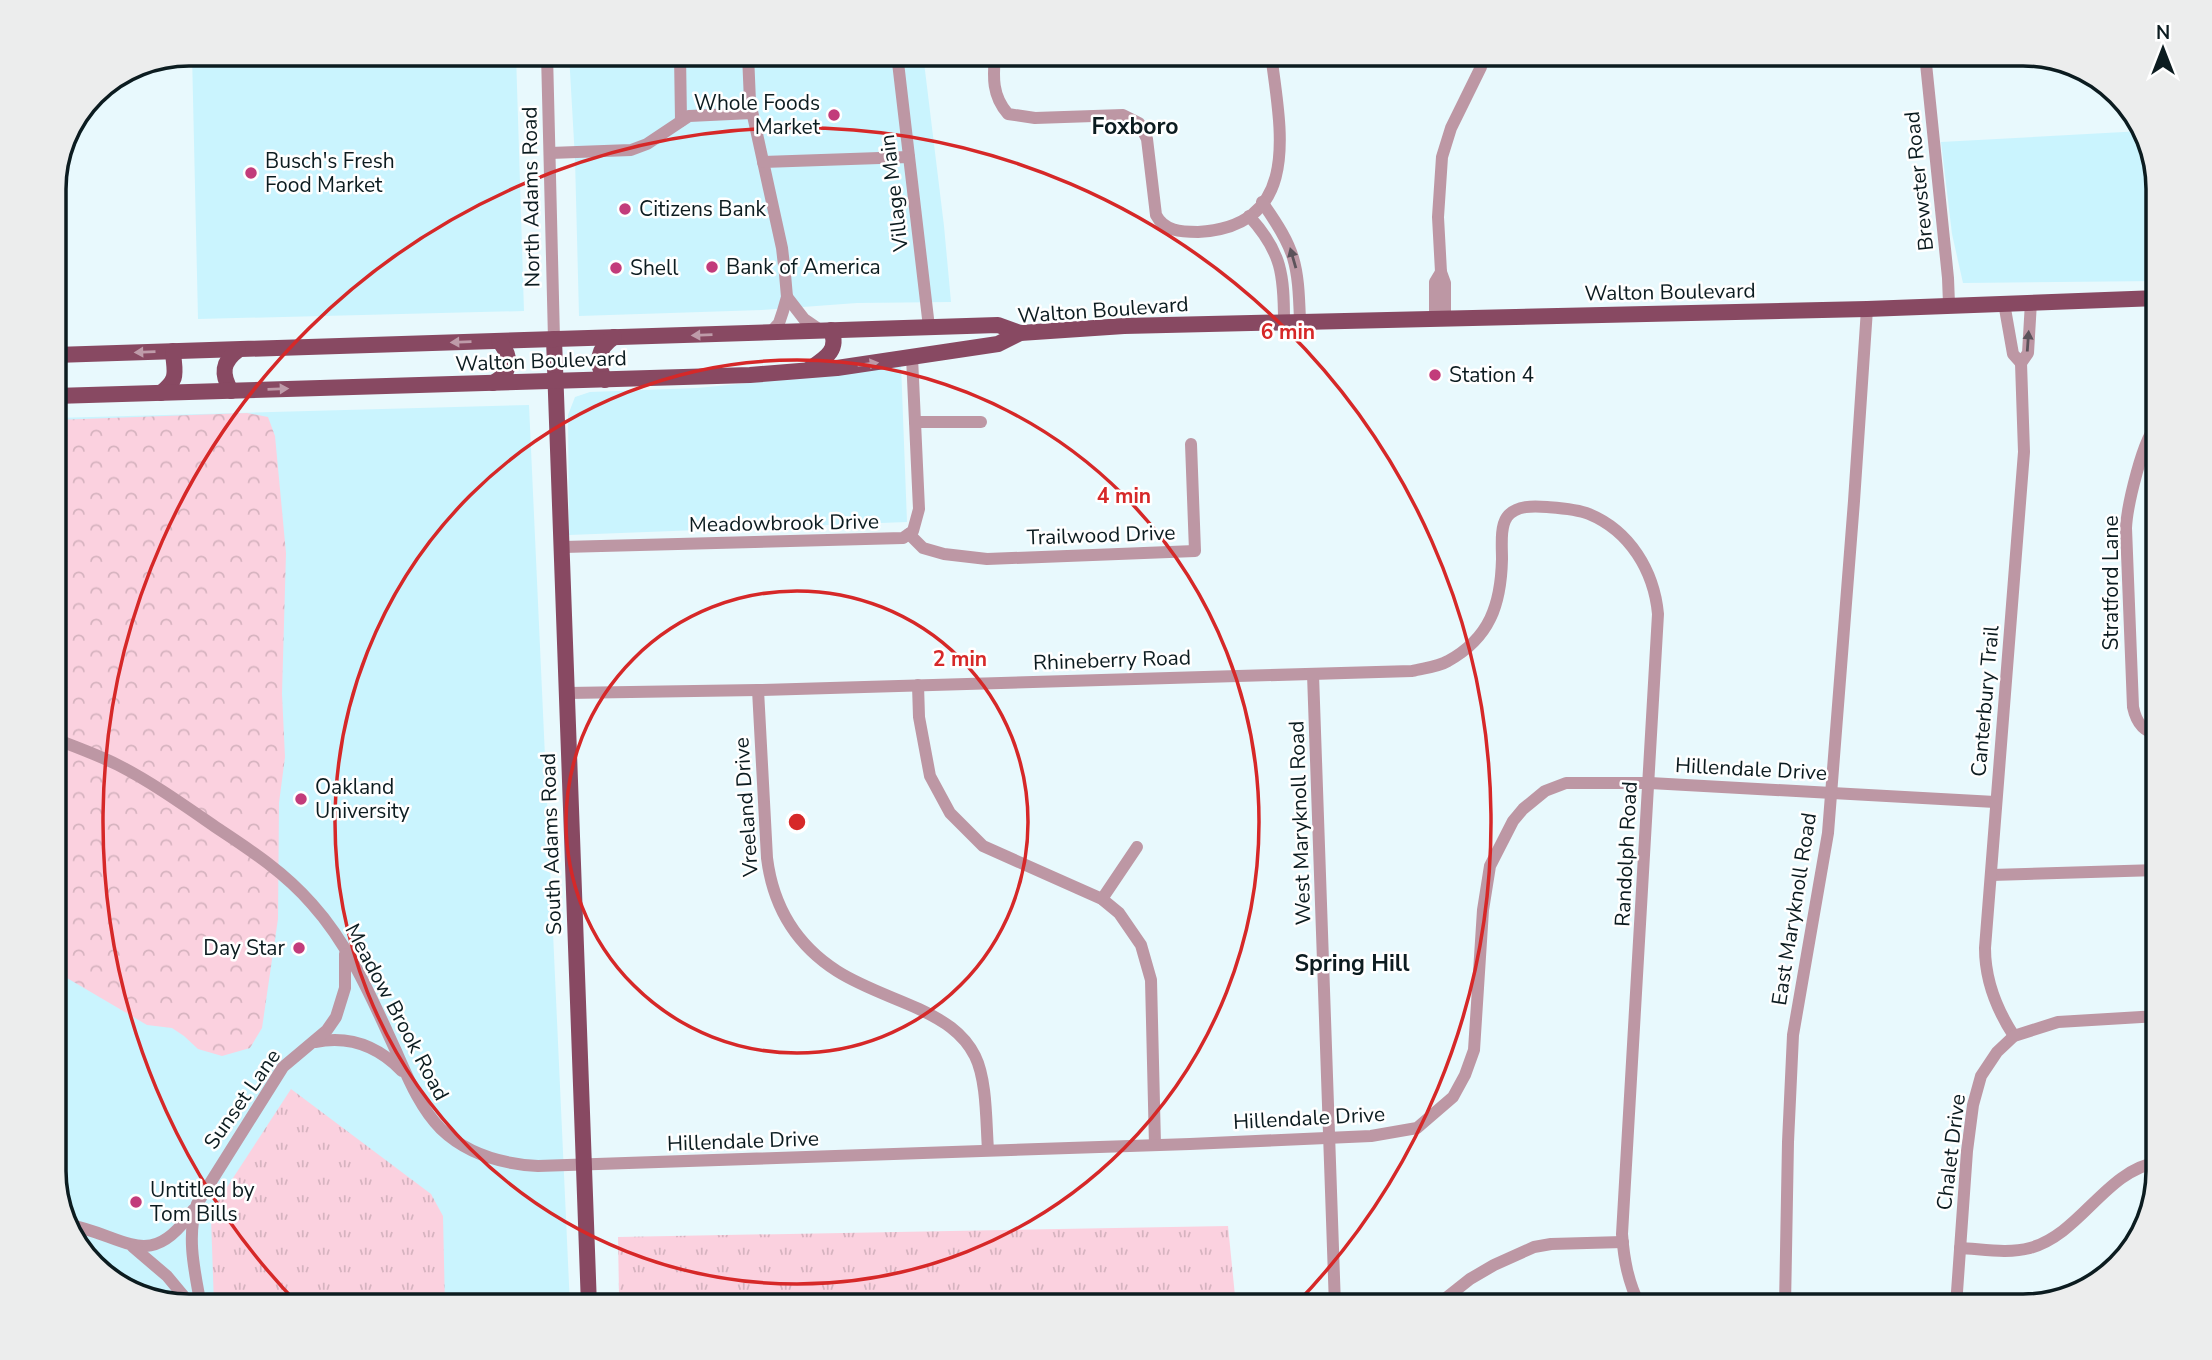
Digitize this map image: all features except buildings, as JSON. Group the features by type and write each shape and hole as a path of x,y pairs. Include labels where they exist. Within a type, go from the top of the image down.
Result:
{"main road":[{"name":"Walton Boulevard","path":"67,396 555,382 806,371 998,344 1020,333 1124,327 1867,309 2145,298"},
{"name":"Walton Boulevard","path":"67,355 998,325 1020,333"},
{"path":"944,352 951,338 947,327"},
{"path":"806,371 832,350 834,342 825,330"},
{"path":"605,380 598,356 604,345 614,337"},
{"name":"South Adams Road","path":"554,338 588,1294"},
{"path":"493,383 504,376 509,365 508,355 499,341"},
{"path":"231,391 225,380 224,368 229,358 238,350"},
{"path":"161,393 175,377 173,351"}],"street":[{"name":"North Adams Road","path":"547,66 554,338"},
{"path":"680,66 681,121"},
{"path":"748,66 749,97 782,248 787,297 782,317 770,333"},
{"name":"Village Main","path":"898,66 929,327"},
{"path":"994,66 993,76 999,104 1008,114 1035,118 1123,115 1139,123 1147,139 1153,204 1160,223 1178,232 1210,231 1229,226 1249,216 1269,195 1281,153 1272,66"},
{"path":"1440,318 1445,283 1441,272 1438,217 1443,148 1481,66"},
{"name":"Brewster Road","path":"1926,66 1949,304"},
{"path":"550,153 631,150 647,144 681,121 696,115 752,113"},
{"path":"763,162 909,156"},
{"path":"1262,202 1293,252 1299,279 1292,321"},
{"path":"1249,216 1266,234 1275,250 1282,270 1292,321"},
{"path":"787,297 804,319 825,330"},
{"name":"Canterbury Trail","path":"2014,1036 2003,1019 1985,965 1995,802 2024,452 2021,363 2028,353 2031,302"},
{"name":"Canterbury Trail","path":"2004,303 2013,354 2021,363"},
{"name":"East Maryknoll Road","path":"1785,1294 1793,1035 1828,833 1867,309"},
{"name":"Meadowbrook Drive","path":"563,547 903,538 913,531 919,509 912,357"},
{"path":"915,422 981,422"},
{"name":"Trailwood Drive","path":"909,534 923,548 944,554 987,559 1195,551 1191,444"},
{"name":"Stratford Lane","path":"2145,446 2126,516 2126,536 2133,707 2135,717 2146,730"},
{"name":"Randolph Road","path":"1508,515 1520,507 1538,506 1587,513 1616,529 1641,558 1657,595 1650,783 1623,1242 1624,1262 1634,1294"},
{"name":"Rhineberry Road","path":"567,693 1412,671 1446,663 1471,645 1485,628 1497,606 1502,573 1504,524 1508,515"},
{"name":"West Maryknoll Road","path":"1313,674 1335,1294"},
{"path":"918,685 919,717 930,776 950,813 983,846 1102,899 1119,913 1141,945 1151,980 1155,1145"},
{"name":"Vreeland Drive","path":"758,690 766,858 771,885 783,914 795,933 838,972 945,1022 966,1041 976,1058 983,1086 988,1150"},
{"name":"Meadow Brook Road","path":"67,744 126,769 260,856 314,905 343,946 409,1080 432,1118 448,1135 490,1159 515,1164 583,1166"},
{"name":"Hillendale Drive","path":"583,1166 1371,1136 1416,1128 1453,1097 1465,1075 1474,1050 1483,909 1490,866 1513,821 1545,790 1566,783 1650,783 1995,802"},
{"path":"1102,899 1137,847"},
{"path":"1991,875 2146,870"},
{"name":"Sunset Lane","path":"199,1294 192,1238 192,1223 197,1204 283,1067 332,1023 342,1003 346,971 343,946"},
{"name":"Chalet Drive","path":"1957,1294 1967,1151 1980,1076 1997,1052 2014,1036 2058,1022 2146,1017"},
{"path":"313,1042 337,1039 362,1043 383,1054 409,1080"},
{"path":"1960,1248 2030,1248 2067,1227 2106,1190 2146,1166"},
{"path":"82,1229 130,1245 145,1247 166,1240 197,1204"},
{"path":"1451,1294 1494,1265 1535,1247 1623,1242"},
{"path":"130,1245 167,1276 181,1293"}],"shaded area":[{"path":"192,66 516,66 524,311 198,319"},
{"path":"570,66 924,66 951,302 857,303 762,310 579,316"},
{"path":"2131,132 2141,157 2145,181 2145,281 1963,283 1952,234 1941,142"},
{"path":"901,364 907,522 569,535 568,415 575,397 590,392 697,388 829,375"},
{"name":"Oakland University","path":"529,405 569,1294 173,1292 142,1284 128,1277 102,1258 83,1232 71,1203 67,1179 67,418"}],"green space":[{"path":"247,413 268,417 275,436 286,553 282,694 285,757 279,803 278,919 262,1028 250,1048 222,1056 198,1049 172,1028 147,1025 67,978 67,420"},
{"path":"291,1089 431,1194 443,1216 445,1294 214,1294 211,1217 216,1204"},
{"path":"1228,1226 1235,1294 619,1294 618,1237"}],"place":[{"name":"Whole Foods Market","path":"834,115"},
{"name":"Busch's Fresh Food Market","path":"251,173"},
{"name":"Citizens Bank","path":"625,209"},
{"name":"Bank of America","path":"712,267"},
{"name":"Shell","path":"616,268"},
{"name":"Station 4","path":"1435,375"},
{"name":"Oakland University","path":"301,799"},
{"name":"Day Star","path":"299,948"},
{"name":"Untitled by Tom Bills","path":"136,1202"}],"district":[{"name":"Foxboro","path":"1135,126"},
{"name":"Spring Hill","path":"1352,963"}]}
